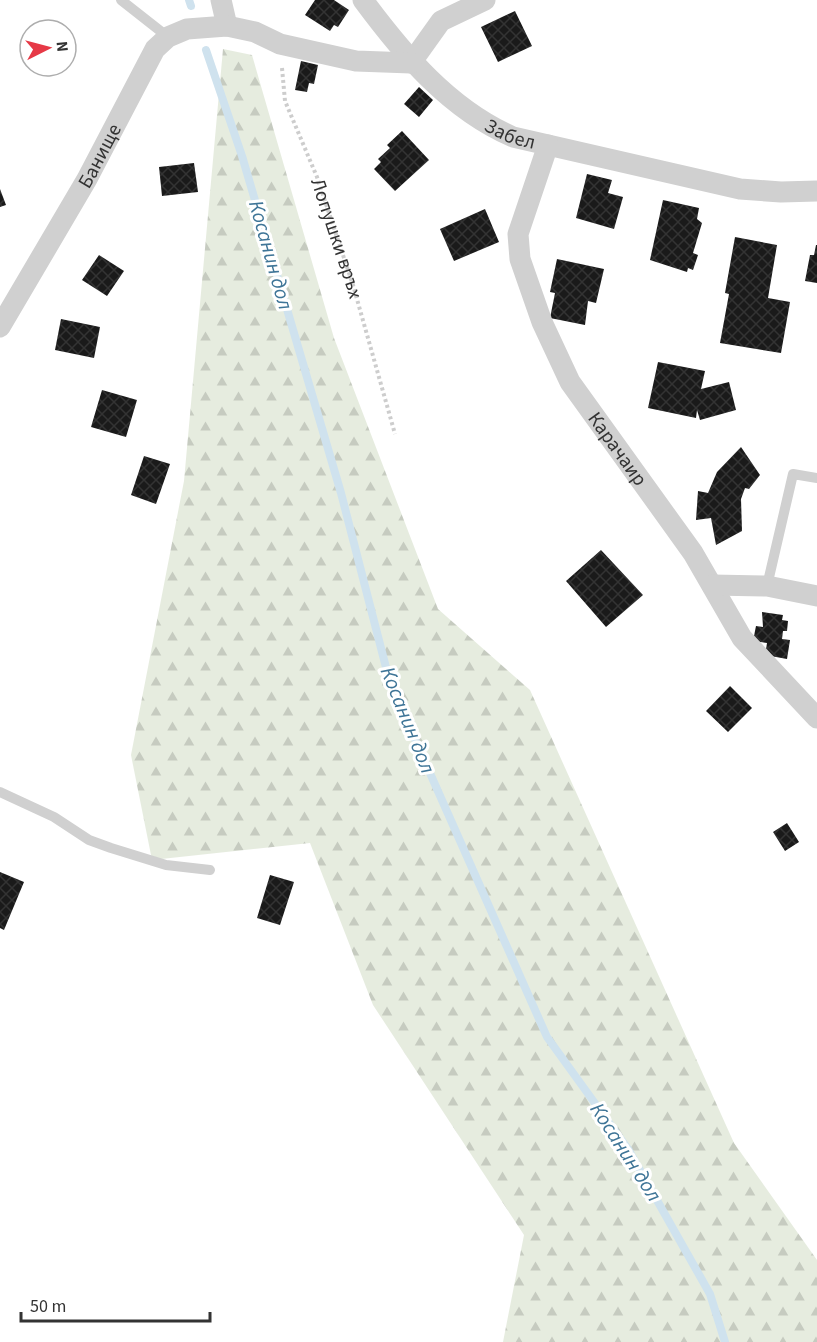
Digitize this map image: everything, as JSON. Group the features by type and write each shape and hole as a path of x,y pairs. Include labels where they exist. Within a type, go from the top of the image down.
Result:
{"street":[{"path":"221,0 227,26"},
{"name":"Забел","path":"363,0 411,63 481,121 513,137 740,189 781,192 817,191"},
{"path":"168,37 188,29 227,26 255,33 280,44 356,61 411,63 441,21 485,0"},
{"name":"Банище","path":"1,321 87,179 155,49 168,37"},
{"name":"Карачаир","path":"548,145 518,234 520,259 542,322 570,382 693,554 742,638 817,718"},
{"path":"712,585 767,586 817,596"}],"lane":[{"path":"121,0 168,37"},
{"path":"767,586 793,474 817,478"},
{"path":"0,792 54,817 89,840 166,865 210,870"}],"path":[{"name":"Лопушки връх","path":"280,44 285,101 317,177 353,285 395,434"}],"green space":[{"path":"223,49 252,55 334,338 438,609 530,690 734,1143 817,1260 817,1342 503,1342 524,1235 373,1005 310,843 152,860 131,755 184,481"}],"building":[{"path":"315,0 334,0 349,10 338,27 334,25 330,31 305,15"},
{"path":"515,11 532,46 498,62 481,27"},
{"path":"301,61 318,65 314,84 309,83 307,92 295,90"},
{"path":"419,87 433,100 419,117 404,104"},
{"path":"402,131 429,160 395,191 374,169 381,162 378,159 390,148 387,145"},
{"path":"194,163 198,192 162,196 159,167"},
{"path":"587,174 612,180 608,193 623,197 614,229 576,218"},
{"path":"0,189 6,205 0,207"},
{"path":"663,200 699,208 697,219 702,223 693,253 698,255 693,270 688,268 687,272 650,260"},
{"path":"485,209 499,242 454,261 440,229"},
{"path":"735,237 777,245 768,298 790,302 781,353 720,343 729,294 725,293"},
{"path":"816,245 817,283 805,281 810,255 814,255"},
{"path":"99,255 124,271 107,296 82,280"},
{"path":"557,259 604,269 596,303 588,301 585,325 550,318 555,293 550,292"},
{"path":"61,319 100,327 94,358 55,350"},
{"path":"658,362 705,371 701,389 729,382 736,410 700,420 697,410 696,418 648,408"},
{"path":"102,390 137,400 126,437 91,427"},
{"path":"741,447 760,475 749,489 745,488 741,499 742,531 716,545 711,518 696,520 698,491 708,493 717,472"},
{"path":"144,456 170,464 156,504 131,495"},
{"path":"601,550 643,595 606,627 566,581"},
{"path":"762,612 783,615 782,620 788,621 787,631 783,631 782,639 790,640 787,659 765,655 767,643 753,641 756,626 763,627"},
{"path":"730,686 752,708 728,732 706,711"},
{"path":"787,823 799,842 785,851 773,832"},
{"path":"0,872 24,882 4,930 0,928"},
{"path":"270,875 294,882 280,925 257,918"}],"waterway":[{"name":"Косанин дол","path":"189,0 191,6"},
{"name":"Косанин дол","path":"206,50 242,156 341,493 390,683 547,1037 628,1149 710,1294 725,1342"}]}
